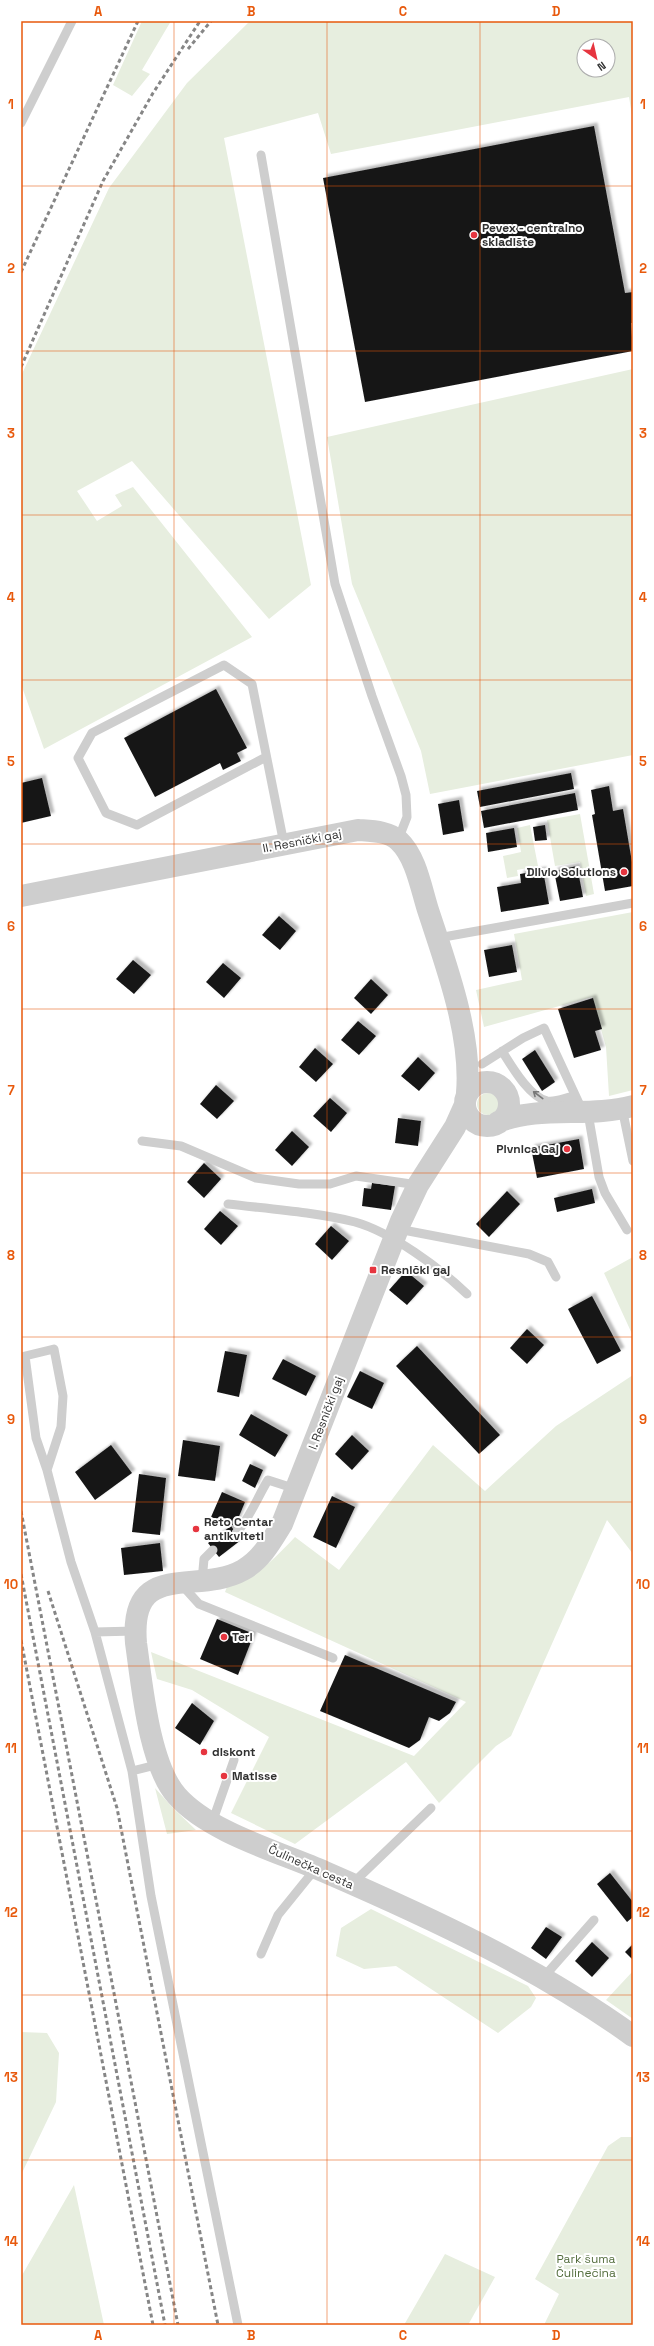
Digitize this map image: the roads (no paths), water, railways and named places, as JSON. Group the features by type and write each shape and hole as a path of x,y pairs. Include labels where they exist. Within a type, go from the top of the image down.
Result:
{"street":[{"name":"II. Resnički gaj","path":"21,896 358,830 377,831 398,840"},
{"path":"398,840 414,867 437,938 459,1016 467,1064 466,1100 470,1119 481,1125 493,1124 508,1109 501,1088 482,1064 459,1016"},
{"path":"466,1100 476,1084 490,1081 501,1088"},
{"name":"I. Resnički gaj","path":"501,1088 523,1105 542,1113"},
{"name":"I. Resnički gaj","path":"148,1594 158,1588 178,1582 202,1581 231,1576 255,1562 268,1548 282,1524 396,1234 418,1185 455,1127 466,1100"},
{"name":"I. Resnički gaj","path":"437,1157 461,1138 493,1124 518,1116 582,1108 627,1107"},
{"name":"Čulinečka cesta","path":"148,1594 139,1606 135,1631 148,1718 160,1764 167,1780 177,1796 212,1823 352,1884 460,1934 568,1993 633,2036"}],"lane":[{"path":"21,123 25,105 72,21"},
{"path":"261,156 335,584 372,696 401,776 406,795 407,818 398,840"},
{"path":"266,756 136,825 106,813 78,758 92,733 224,666 252,684 284,844"},
{"path":"437,938 633,903"},
{"path":"482,1064 544,1028 582,1108 599,1177 605,1193 627,1230"},
{"path":"502,1051 519,1078 539,1097 548,1101 582,1108"},
{"path":"627,1107 633,1161"},
{"path":"142,1141 181,1146 256,1178 299,1184 330,1184 356,1176 418,1185"},
{"path":"228,1204 287,1211 356,1222 396,1234 529,1254 548,1262 556,1277"},
{"path":"396,1234 449,1277 467,1294"},
{"path":"47,1470 61,1427 63,1396 54,1349 25,1356 36,1438 47,1470 71,1562 95,1632 132,1771 151,1896 238,2325"},
{"path":"236,1533 244,1523 268,1480 296,1489"},
{"path":"202,1581 204,1559 213,1550"},
{"path":"178,1582 199,1604 333,1658"},
{"path":"95,1632 135,1631"},
{"path":"212,1823 234,1760"},
{"path":"132,1771 160,1764"},
{"path":"352,1884 431,1808"},
{"path":"260,1954 278,1915 316,1868"},
{"path":"542,1979 594,1920"}],"railway":[{"path":"21,272 138,21"},
{"path":"21,367 103,181 153,93 200,21"},
{"path":"188,49 211,21"},
{"path":"21,1511 178,2325"},
{"path":"21,1574 165,2325"},
{"path":"48,1591 117,1808 218,2325"},
{"path":"21,1640 153,2325"}],"place":[{"name":"Pevex - centralno skladište","path":"474,235"},
{"name":"Dlivio Solutions","path":"624,872"},
{"name":"Pivnica Gaj","path":"567,1149"},
{"name":"Resnički gaj","path":"373,1270"},
{"name":"Reto Centar antikviteti","path":"196,1529"},
{"name":"Teri","path":"224,1637"},
{"name":"diskont","path":"204,1752"},
{"name":"Matisse","path":"224,1776"}],"park label":[{"name":"Park šuma Čulinečina","path":"586,2266"}]}
